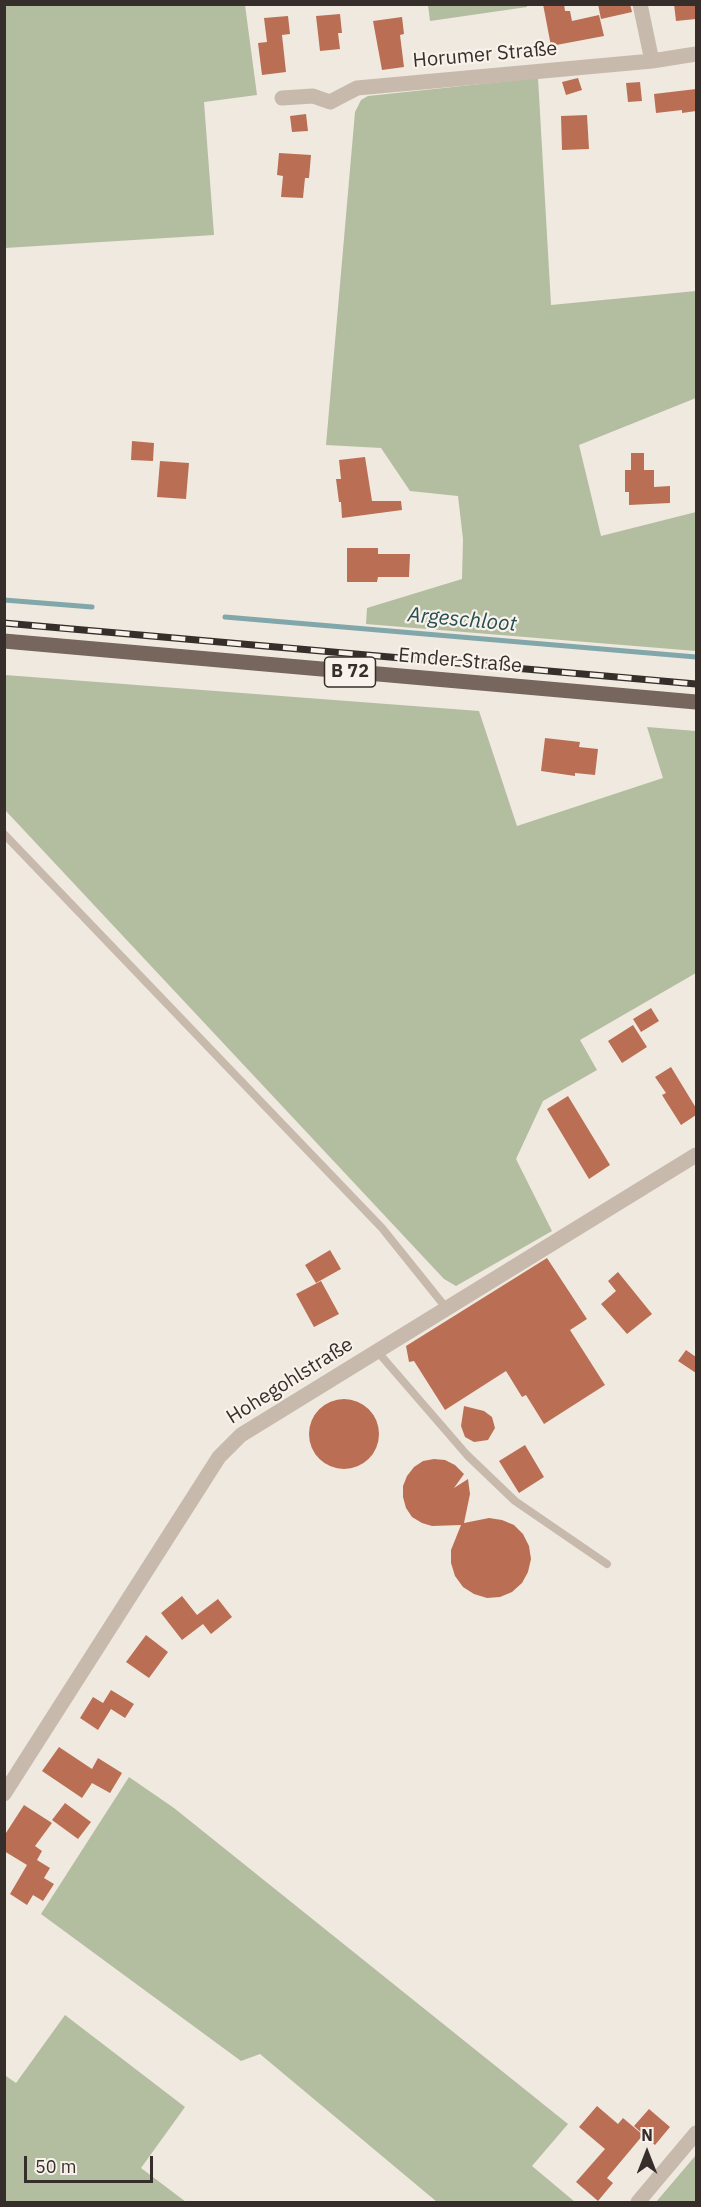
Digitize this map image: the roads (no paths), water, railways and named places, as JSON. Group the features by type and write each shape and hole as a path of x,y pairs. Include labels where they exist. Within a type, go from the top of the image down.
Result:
{"main road":[{"name":"Emder Straße","path":"4,641 696,702"}],"street":[{"path":"640,4 652,61"},
{"name":"Horumer Straße","path":"282,98 313,96 330,102 357,88 652,61 696,54"},
{"name":"Hohegohlstraße","path":"4,1794 219,1457 241,1435 696,1155"},
{"path":"638,2202 696,2133"}],"lane":[{"path":"4,834 382,1228 447,1309"},
{"path":"377,1351 467,1455 515,1501 607,1564"}],"waterway":[{"name":"Argeschloot","path":"4,600 92,607"},
{"name":"Argeschloot","path":"225,617 696,657"}],"railway":[{"path":"4,623 696,684"}]}
